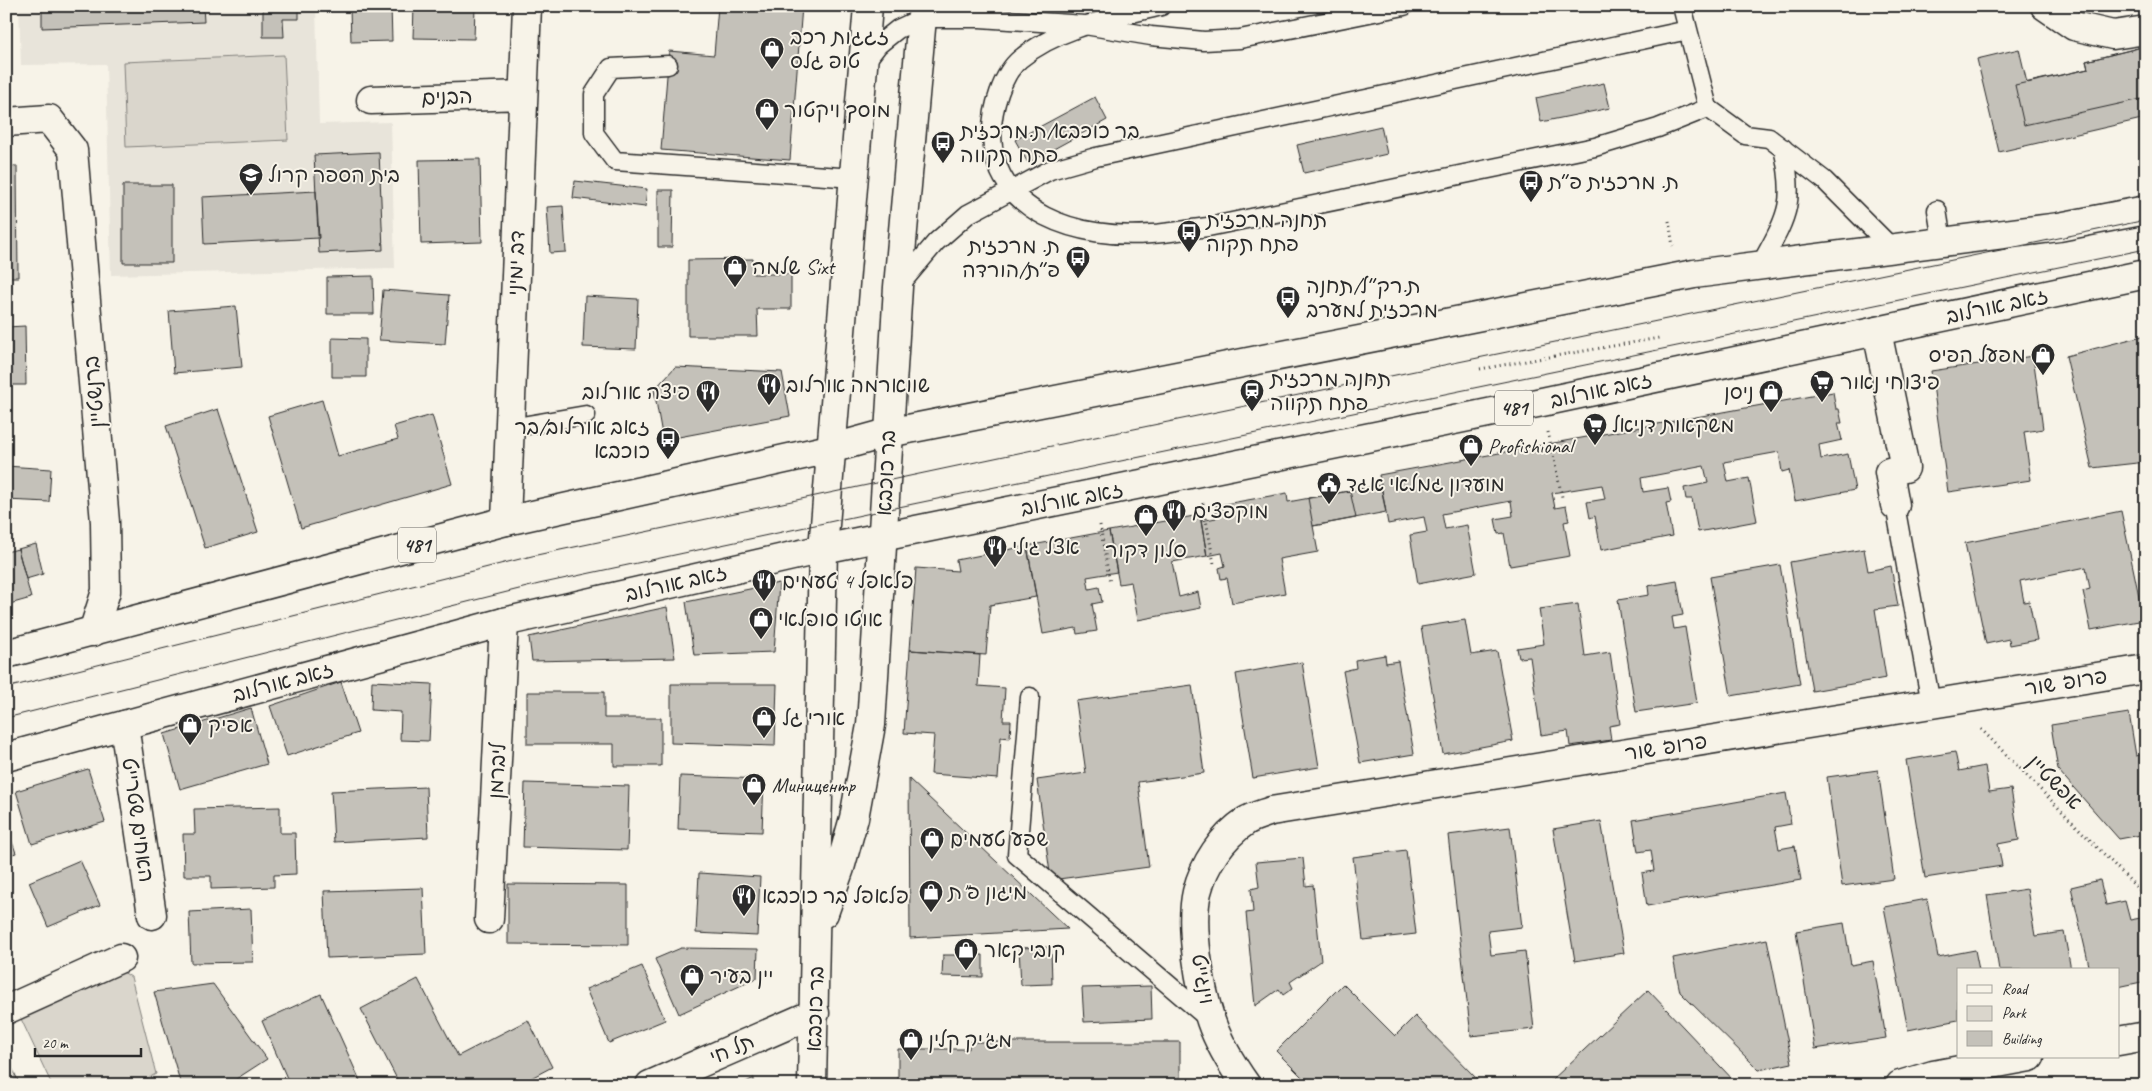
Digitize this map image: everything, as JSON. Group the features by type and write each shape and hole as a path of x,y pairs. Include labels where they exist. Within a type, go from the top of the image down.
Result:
{"street":[{"name":"דב ימיני","path":"506,520 527,6"},
{"name":"בר כוכבא","path":"812,1085 817,933 822,549 868,6"},
{"path":"2044,6 2074,26 2113,35 2146,30"},
{"name":"בר כוכבא","path":"817,933 840,868 854,818 871,725 898,287 923,12"},
{"name":"הבנים","path":"371,100 523,95"},
{"name":"ברנשטיין","path":"6,122 49,119 74,150 105,522 106,591 93,632"},
{"name":"481","path":"6,654 506,520 830,449 888,433 1694,274 2059,227 2146,210"},
{"name":"זאב אורלוב","path":"6,757 504,622 822,549 1095,495 1878,332 2146,274"},
{"path":"1878,332 1905,468 1889,472 1895,505"},
{"name":"ליברמן","path":"489,919 504,622"},
{"name":"פרופ' שור","path":"1207,865 1225,839 1247,820 1271,811 2146,669"},
{"name":"האחים שטרייט","path":"124,725 152,915"},
{"name":"וינגייט","path":"1207,865 1197,893 1196,928 1199,975 1211,1021 1228,1057 1246,1085"},
{"path":"6,1010 121,958"},
{"name":"תל חי","path":"650,1085 815,1013"},
{"path":"2120,1041 2146,1036"},
{"path":"1900,1085 1933,1075 2025,1058"}],"lane":[{"path":"1161,6 1085,25 1047,42 1019,60 1002,86 992,114 992,150 1001,178 1010,191 1032,211 1062,223 1101,233 1150,234 1208,227 1595,147 1658,128 1708,108"},
{"path":"863,65 878,45 923,12 1085,25 1160,37 1204,41 1240,39 1404,6"},
{"path":"1682,6 1708,108 1745,135 1769,138 1783,148 1824,180 1892,248"},
{"path":"898,287 918,261 952,226 1010,191 1050,170 1096,157 1688,30"},
{"path":"668,65 612,68 594,94 594,133 616,161 854,178"},
{"path":"1761,264 1782,224 1789,202 1790,178 1783,148"},
{"path":"1937,210 1942,241"},
{"path":"510,428 586,414"},
{"path":"1895,505 1931,704"},
{"path":"1030,697 1017,855 1211,1021"}],"path":[{"path":"1480,369 1659,338"},
{"path":"1542,402 1562,497"},
{"path":"1198,473 1214,564"},
{"path":"1095,495 1110,584"},
{"name":"אפשטיין","path":"1931,704 1982,730 2146,896"}],"shaded area":[{"name":"בית הספר קרול","path":"19,6 316,6 319,124 391,122 395,268 111,275 106,64 21,65"}],"green space":[{"path":"284,55 288,140 126,147 123,62"},
{"path":"109,963 131,977 156,1074 134,1085 52,1085 15,1006"}],"building":[{"path":"42,6 203,6 204,22 42,28"},
{"path":"263,6 299,6 299,19 283,19 284,37 263,37"},
{"path":"337,6 391,6 392,41 351,42 350,8 337,9"},
{"path":"414,6 475,6 474,39 413,38"},
{"path":"718,6 802,6 790,160 661,150 669,51 714,55"},
{"path":"2146,46 2146,118 1999,152 1977,59 2019,49 2027,83 2088,69 2086,61"},
{"path":"2146,46 2146,98 2024,125 2015,85 2088,69 2086,61"},
{"path":"1604,83 1610,108 1541,122 1536,98"},
{"path":"1095,97 1107,120 1028,163 1015,140"},
{"path":"1381,126 1387,154 1304,173 1297,145"},
{"path":"379,152 383,250 319,253 314,155"},
{"path":"480,159 482,242 421,244 419,160"},
{"path":"6,166 17,166 18,277 6,277"},
{"path":"575,181 647,189 645,207 573,198"},
{"path":"123,185 172,185 172,263 123,263"},
{"path":"658,190 673,190 672,247 658,247"},
{"path":"316,191 319,238 204,244 202,197"},
{"path":"563,206 566,252 550,253 547,207"},
{"path":"753,259 753,274 791,274 791,309 757,309 758,336 688,336 688,260"},
{"path":"373,276 374,314 327,314 327,277"},
{"path":"383,290 449,295 445,344 379,340"},
{"path":"585,296 638,299 636,349 583,347"},
{"path":"236,306 242,367 174,373 169,311"},
{"path":"25,326 26,385 6,385 6,327"},
{"path":"2146,335 2146,462 2092,468 2066,356"},
{"path":"332,338 366,339 366,377 332,377"},
{"path":"2033,356 2043,429 2024,432 2031,480 1948,492 1931,371"},
{"path":"675,367 782,372 790,416 663,440 654,390"},
{"path":"1833,392 1836,409 1839,409 1842,423 1838,423 1842,440 1819,445 1821,459 1848,454 1855,490 1795,501 1789,470 1782,472 1779,452 1724,462 1728,482 1749,478 1757,521 1698,532 1692,499 1686,499 1684,488 1708,483 1704,466 1641,478 1643,492 1668,488 1671,502 1666,503 1672,536 1601,550 1595,516 1590,518 1587,502 1605,499 1602,485 1552,493 1555,508 1566,506 1569,521 1564,522 1570,556 1510,566 1504,533 1498,534 1495,519 1513,516 1511,501 1442,514 1445,529 1467,525 1476,573 1418,584 1410,535 1427,532 1424,517 1388,524 1379,475"},
{"path":"322,400 338,456 398,439 394,426 432,415 452,484 301,528 268,416"},
{"path":"218,409 258,532 205,548 166,426"},
{"path":"6,466 51,469 49,502 6,500"},
{"path":"1381,485 1386,512 1313,526 1318,552 1279,559 1285,593 1232,603 1227,578 1221,579 1219,568 1225,566 1222,553 1207,556 1201,521 1216,518 1214,506 1287,493 1288,502"},
{"path":"1350,491 1356,518 1313,526 1308,498"},
{"path":"2121,511 2144,620 2091,630 2083,591 2090,589 2086,567 2020,581 2024,602 2029,601 2037,640 2010,645 2009,639 1986,644 1965,543"},
{"path":"1200,515 1207,556 1172,562 1179,597 1198,592 1201,608 1138,620 1131,582 1119,584 1109,531"},
{"path":"1109,531 1117,572 1087,577 1089,589 1099,587 1102,602 1092,604 1097,631 1077,634 1076,628 1043,634 1027,546"},
{"path":"36,544 43,574 26,579 18,549"},
{"path":"1027,546 1036,597 990,605 986,655 910,650 916,568 958,571 956,560"},
{"path":"18,549 31,598 6,605 6,552"},
{"path":"1864,549 1868,571 1891,566 1898,606 1875,609 1886,678 1812,691 1790,562"},
{"path":"1780,565 1800,684 1731,696 1710,577"},
{"path":"1677,581 1683,615 1672,617 1674,629 1685,627 1697,703 1636,712 1618,600 1649,595 1648,586"},
{"path":"779,583 774,652 694,655 686,602"},
{"path":"1578,604 1585,656 1610,652 1620,724 1609,726 1611,740 1570,746 1568,731 1541,735 1530,657 1519,658 1517,648 1544,644 1539,609"},
{"path":"667,607 675,658 532,661 529,637"},
{"path":"1465,620 1471,655 1497,651 1513,741 1443,754 1421,627"},
{"path":"910,650 980,655 978,686 1005,688 1003,721 1011,721 1010,738 1001,737 998,779 931,774 934,735 904,733"},
{"path":"1385,655 1386,663 1398,661 1414,754 1360,763 1343,671 1356,668 1355,660"},
{"path":"1302,662 1319,767 1253,778 1236,674"},
{"path":"372,681 432,684 429,741 400,740 401,712 371,710"},
{"path":"341,682 358,733 287,756 270,706"},
{"path":"671,684 777,684 775,746 671,743"},
{"path":"1192,685 1204,773 1138,782 1149,867 1051,880 1037,780 1086,773 1076,701"},
{"path":"527,692 604,692 604,718 661,718 661,766 614,766 614,744 527,744"},
{"path":"251,708 267,764 180,789 164,734"},
{"path":"2129,713 2136,756 2145,754 2146,757 2146,834 2119,839 2058,770 2051,725"},
{"path":"1955,752 1959,771 1985,766 1989,792 2011,789 2019,840 1998,844 2002,866 1925,878 1906,760"},
{"path":"88,769 105,822 32,844 16,791"},
{"path":"1878,770 1894,879 1842,886 1827,777"},
{"path":"680,776 764,779 762,832 678,829"},
{"path":"909,779 1068,929 910,938"},
{"path":"525,783 629,786 627,850 523,847"},
{"path":"426,787 428,837 334,842 331,791"},
{"path":"1786,793 1791,824 1775,827 1779,849 1795,846 1801,880 1647,906 1642,873 1654,871 1651,850 1638,852 1633,820"},
{"path":"280,807 280,833 295,833 296,874 274,875 274,887 211,889 211,876 184,876 183,834 195,834 194,809"},
{"path":"1601,821 1624,953 1575,961 1553,829"},
{"path":"6,825 16,853 6,856"},
{"path":"1510,827 1522,927 1488,931 1491,955 1525,951 1534,1029 1471,1036 1448,835"},
{"path":"1406,850 1416,934 1363,940 1353,857"},
{"path":"1303,858 1306,886 1313,885 1321,961 1290,982 1293,988 1283,995 1279,989 1255,1006 1246,913 1253,912 1251,889 1259,887 1256,862"},
{"path":"80,860 100,905 48,927 29,882"},
{"path":"699,873 760,877 757,936 696,933"},
{"path":"2100,880 2106,905 2125,901 2130,920 2146,917 2146,981 2120,987 2120,968 2090,968 2071,887"},
{"path":"508,884 628,885 628,945 508,944"},
{"path":"423,888 426,954 327,958 324,891"},
{"path":"2027,889 2035,936 2064,932 2071,968 1999,968 1987,895"},
{"path":"1927,899 1938,957 1975,950 1979,968 1957,968 1957,1020 1908,1030 1884,907"},
{"path":"251,909 253,962 191,963 189,912"},
{"path":"1844,923 1851,965 1873,961 1886,1038 1815,1049 1796,931"},
{"path":"1767,939 1792,1063 1759,1070 1680,992 1673,958"},
{"path":"1051,947 1052,984 1021,985 1019,948"},
{"path":"681,948 758,949 757,978 679,1014 655,959"},
{"path":"943,955 983,955 983,977 942,976"},
{"path":"642,966 665,1020 609,1043 586,989"},
{"path":"418,979 458,1056 528,1020 552,1067 518,1085 400,1085 361,1009"},
{"path":"213,984 267,1059 227,1085 181,1085 154,992"},
{"path":"1343,984 1395,1036 1415,1016 1480,1082 1478,1085 1310,1085 1276,1051"},
{"path":"1151,986 1152,1019 1084,1022 1082,988"},
{"path":"1648,990 1738,1085 1555,1085 1551,1081"},
{"path":"321,994 362,1085 290,1085 262,1021"},
{"path":"969,1042 1180,1042 1180,1085 898,1085 898,1049 969,1049"},
{"path":"8,1059 20,1085 6,1085"},
{"path":"754,1078 754,1085 740,1085"}],"tram line":[{"path":"6,688 532,556 1042,448 2146,220"},
{"path":"6,718 539,584 913,504 2146,249"}],"place":[{"name":"זגגות רכב טופ גלס","path":"772,70"},
{"name":"מוסך ויקטור","path":"767,131"},
{"name":"בר כוכבא/ת.מרכזית פתח תקווה","path":"943,164"},
{"name":"בית הספר קרול","path":"251,196"},
{"name":"ת. מרכזית פ״ת","path":"1531,203"},
{"name":"תחנה מרכזית פתח תקוה","path":"1189,253"},
{"name":"ת. מרכזית פ״ת/הורדה","path":"1078,279"},
{"name":"שלמה Sixt","path":"735,288"},
{"name":"ת.רק״ל/תחנה מרכזית למערב","path":"1288,319"},
{"name":"מפעל הפיס","path":"2043,376"},
{"name":"פיצוחי נאור","path":"1822,403"},
{"name":"שווארמה אורלוב","path":"769,406"},
{"name":"תחנה מרכזית פתח תקווה","path":"1252,412"},
{"name":"פיצה אורלוב","path":"708,413"},
{"name":"ניסן","path":"1771,413"},
{"name":"משקאות דניאל","path":"1595,446"},
{"name":"זאב אורלוב/בר כוכבא","path":"668,460"},
{"name":"Profishional","path":"1471,467"},
{"name":"מועדון גמלאי אגד","path":"1329,505"},
{"name":"מוקפצים","path":"1174,532"},
{"name":"סלון דקור","path":"1146,537"},
{"name":"אצל גילי","path":"995,568"},
{"name":"פלאפל 4 טעמים","path":"764,602"},
{"name":"אוטו סופלאי","path":"761,640"},
{"name":"אורי גל","path":"764,739"},
{"name":"אפיק","path":"190,746"},
{"name":"Миницентр","path":"754,806"},
{"name":"שפע טעמים","path":"932,860"},
{"name":"מיגון פ\"ת","path":"931,913"},
{"name":"פלאפל בר כוכבא","path":"744,917"},
{"name":"קובי קאר","path":"966,971"},
{"name":"יין בעיר","path":"692,997"},
{"name":"מג'יק קלין","path":"911,1061"}]}
